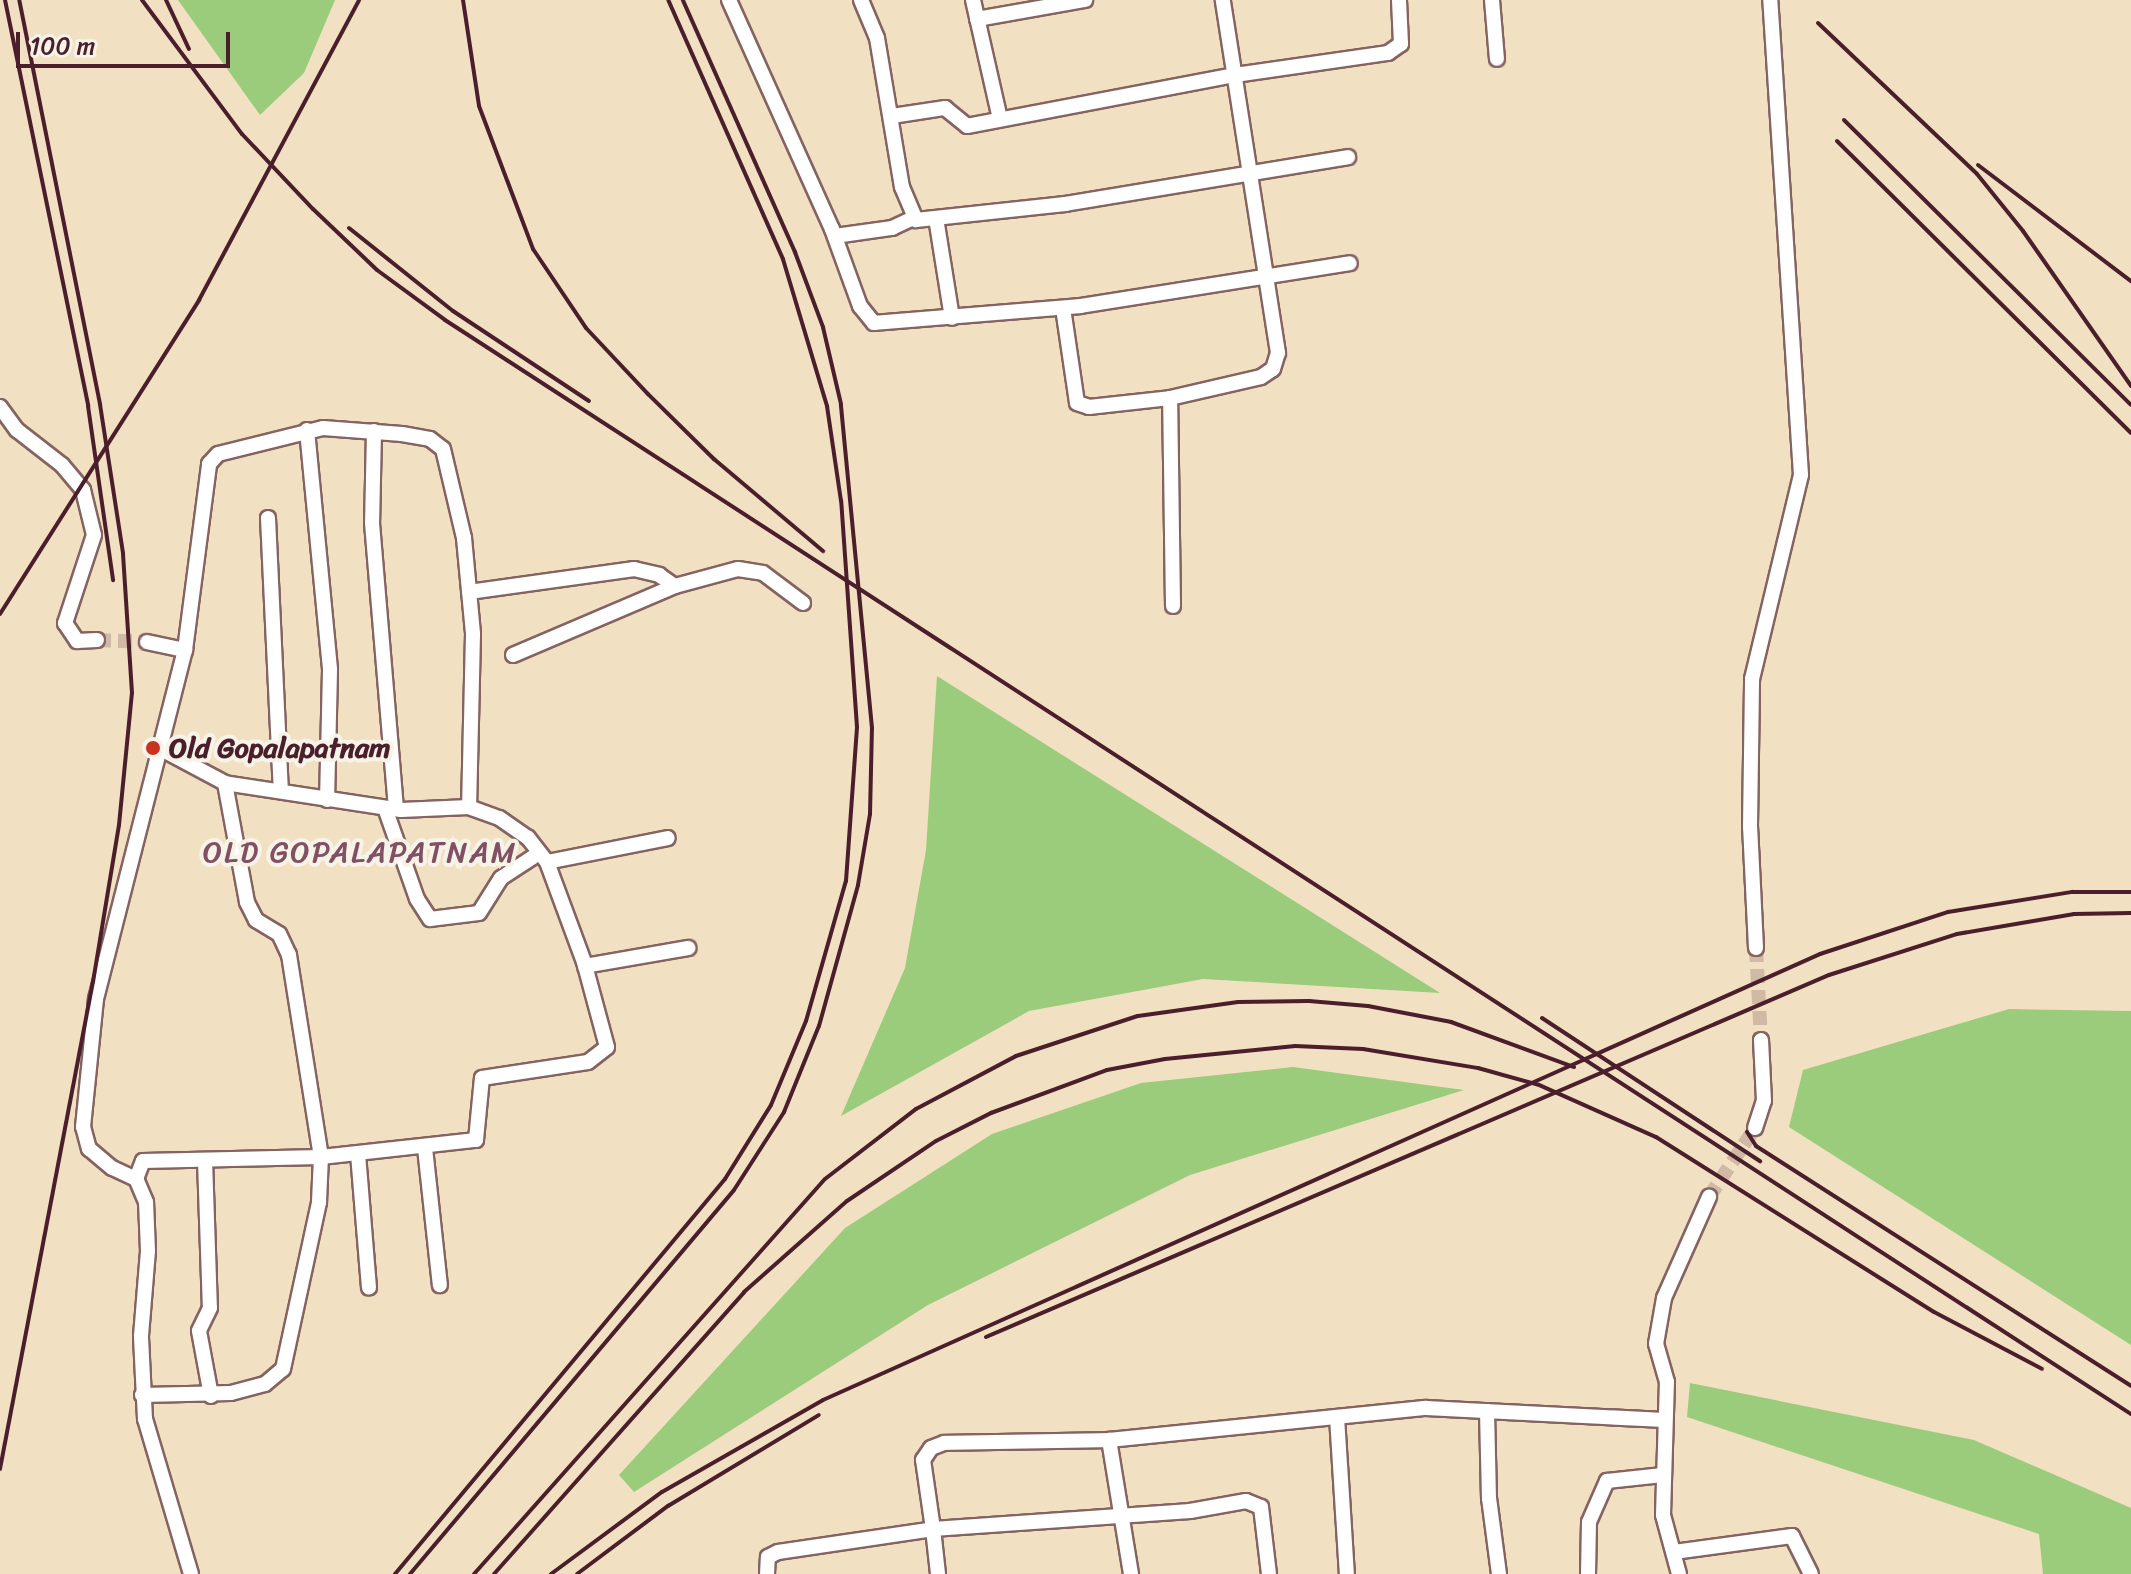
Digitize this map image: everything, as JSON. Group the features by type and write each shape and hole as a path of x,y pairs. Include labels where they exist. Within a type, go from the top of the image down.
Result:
{"street":[{"path":"729,0 835,236 860,306 874,323 1063,308 1350,263"},
{"path":"861,0 877,38 902,187 913,218"},
{"path":"973,0 1000,119"},
{"path":"977,19 1085,0"},
{"path":"1063,308 1077,403 1089,407 1170,398 1241,383 1273,369 1278,338 1270,276 1223,0"},
{"path":"892,116 945,108 960,125 1235,75 1394,52 1403,35 1399,0"},
{"path":"1492,0 1497,59"},
{"path":"1756,948 1750,827 1752,679 1801,475 1770,0"},
{"path":"835,236 892,228 913,218 936,218 1252,175 1348,157"},
{"path":"936,218 952,318"},
{"path":"1170,398 1173,606"},
{"path":"1,413 83,490 94,535 65,623 77,641 97,640"},
{"path":"307,430 330,670 327,800"},
{"path":"191,1574 154,1462 142,1395 141,1336 148,1251 146,1202 136,1179 112,1168 89,1149 83,1127 96,999 185,650 209,464 218,454 237,446 307,430 374,431 430,439 443,449 464,538 469,592 474,713 469,807"},
{"path":"374,431 372,523 390,808 417,899 430,919 479,913 501,878 543,858 668,838"},
{"path":"268,518 281,789"},
{"path":"469,592 634,569 659,575 675,586"},
{"path":"513,655 675,586 751,569 803,603"},
{"path":"147,642 185,650"},
{"path":"136,1179 143,1161 321,1157 425,1148 479,1137 482,1078 601,1056 606,1037 585,966 543,858 499,818 469,807 390,808 327,800 281,789 225,783 161,749"},
{"path":"142,1395 211,1396 265,1384 283,1369 319,1202 321,1157 289,955 281,937 256,920 247,902 225,783"},
{"path":"585,966 688,948"},
{"path":"1755,1128 1764,1101 1761,1040"},
{"path":"425,1148 440,1285"},
{"path":"358,1154 369,1288"},
{"path":"205,1160 210,1308 199,1331 211,1396"},
{"path":"1679,1574 1663,1515 1667,1382 1656,1358 1657,1322 1709,1197"},
{"path":"938,1574 923,1460 931,1448 944,1443 1109,1440 1426,1408 1665,1420"},
{"path":"1487,1411 1489,1498 1499,1574"},
{"path":"1337,1417 1347,1574"},
{"path":"1109,1440 1131,1574"},
{"path":"1588,1574 1589,1522 1607,1481 1663,1475"},
{"path":"767,1574 768,1557 778,1552 933,1529 1120,1517 1258,1503 1269,1574"},
{"path":"1674,1552 1792,1536 1811,1574"}],"green space":[{"path":"178,0 335,0 304,73 260,115"},
{"path":"937,676 1440,993 1203,979 1029,1011 841,1116 905,968 926,850"},
{"path":"2009,1009 2131,1011 2131,1345 1789,1127 1803,1070"},
{"path":"1293,1067 1464,1090 1190,1175 928,1305 634,1492 619,1475 845,1228 992,1134 1141,1083"},
{"path":"1690,1383 1974,1440 2131,1508 2131,1574 2043,1574 2039,1534 1687,1417"}],"tunnel":[{"path":"97,640 147,642"},
{"path":"1756,948 1761,1040"},
{"path":"1709,1197 1755,1128"}],"railway":[{"path":"5,0 88,406 113,580"},
{"path":"0,1469 93,982 119,825 132,693 123,553 100,404 19,0"},
{"path":"142,0 242,134 313,209 377,270 445,320 2131,1414"},
{"path":"166,0 189,49"},
{"path":"0,614 199,300 359,0"},
{"path":"463,0 479,106 533,249 586,328 648,394 714,459 823,551"},
{"path":"395,1574 725,1179 771,1105 806,1021 846,881 857,727 841,501 827,406 783,259 668,0"},
{"path":"410,1574 734,1190 784,1112 819,1026 858,885 870,814 872,728 841,404 823,327 795,252 683,0"},
{"path":"1818,23 1977,174 2023,231 2131,386"},
{"path":"1844,120 2131,405"},
{"path":"1837,141 2131,433"},
{"path":"1978,165 2131,281"},
{"path":"349,228 453,311 589,401"},
{"path":"551,1574 662,1492 823,1400 1820,954 1948,912 2072,892 2131,892"},
{"path":"986,1337 1829,975 1957,934 2074,914 2131,913"},
{"path":"474,1574 825,1179 916,1109 1016,1056 1138,1016 1238,1002 1309,1001 1368,1006 1451,1022 1574,1067"},
{"path":"1542,1018 1760,1161"},
{"path":"494,1574 744,1292 847,1201 936,1141 991,1113 1107,1070 1165,1059 1295,1046 1363,1049 1478,1068 1539,1085 1656,1137 1934,1312 2042,1369"},
{"path":"1747,1132 1756,1146 2131,1386"},
{"path":"577,1574 668,1506 819,1415"}],"place":[{"name":"Old Gopalapatnam","path":"153,748"}],"district":[{"name":"OLD GOPALAPATNAM","path":"360,852"}]}
